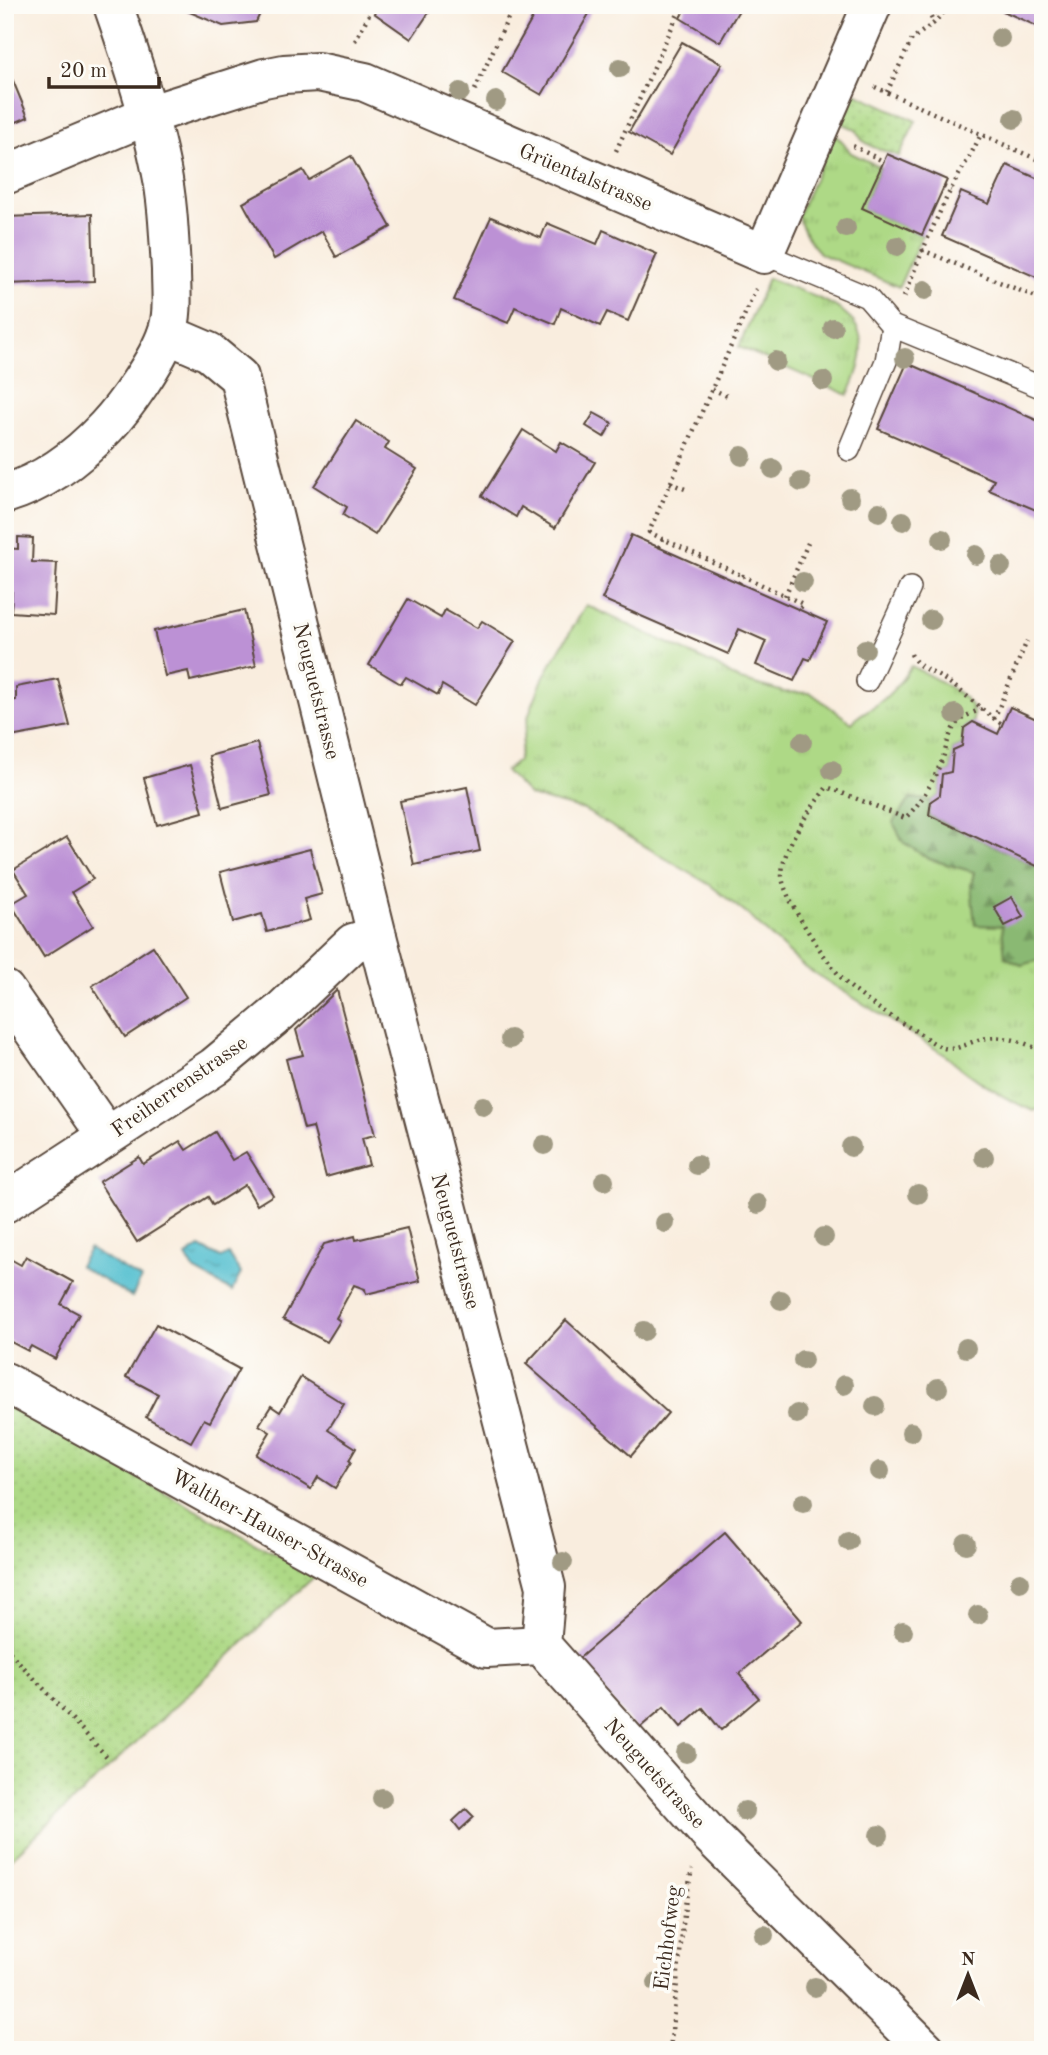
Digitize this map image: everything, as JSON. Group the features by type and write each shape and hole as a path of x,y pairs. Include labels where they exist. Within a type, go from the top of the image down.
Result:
{"street":[{"path":"5,494 46,477 91,443 116,416 140,382 167,334 171,317 168,230 162,171 148,115 113,5"},
{"path":"767,255 872,5"},
{"name":"Grüentalstrasse","path":"5,175 148,115 264,78 318,72 365,82 767,255"},
{"name":"Neuguetstrasse","path":"167,334 209,352 239,377 377,936 546,1587 541,1645 711,1836 926,2050"},
{"name":"Freiherrenstrasse","path":"5,1203 214,1068 280,1012 353,943 377,936"},
{"path":"5,990 107,1136"},
{"name":"Walther-Hauser-Strasse","path":"5,1382 487,1648 541,1645"}],"lane":[{"path":"767,255 867,297 892,326 1043,388"},
{"path":"849,450 886,361 892,326"},
{"path":"867,681 910,587"}],"path":[{"path":"460,123 514,5"},
{"path":"601,183 682,5"},
{"path":"924,5 934,23"},
{"path":"887,92 912,39 934,23 950,5"},
{"path":"842,72 1043,162"},
{"path":"892,326 922,250 981,134"},
{"path":"944,187 951,190"},
{"path":"922,250 1043,300"},
{"path":"767,255 649,532 803,604 799,610"},
{"path":"712,389 729,397"},
{"path":"670,483 685,489"},
{"path":"659,547 663,540"},
{"path":"785,596 808,542"},
{"path":"739,583 743,576"},
{"path":"994,719 1027,640"},
{"path":"910,653 915,663 953,685 1002,724"},
{"path":"982,709 966,716 955,726 932,782 905,818 827,786 801,824 788,851 782,874 784,888 793,908 845,982 876,1008 943,1048 956,1049 983,1038 1009,1038 1028,1043 1043,1052"},
{"path":"5,1647 108,1758"},
{"name":"Eichhofweg","path":"670,2050 685,1905 695,1852 711,1836"}],"green space":[{"path":"853,92 916,121 899,156 873,147 862,140 855,129 839,122"},
{"path":"834,135 851,153 880,167 863,208 922,235 899,287 821,254 802,226 798,215"},
{"path":"768,278 832,305 847,315 857,328 862,345 859,367 848,395 739,347"},
{"path":"586,605 717,666 737,679 784,692 811,693 852,723 891,693 911,666 964,698 973,711 973,722 964,728 962,746 953,750 951,772 942,774 940,795 931,801 911,798 929,859 974,872 971,886 1002,926 1021,965 1043,959 1043,1107 1034,1111 987,1087 945,1055 803,966 748,915 710,885 584,810 530,796 505,771 518,761 529,714 544,676"},
{"path":"911,798 931,801 929,816 1043,869 1043,959 1021,965 1005,957 1002,926 975,925 971,886 974,872 929,859 903,842 893,822"},
{"path":"5,1404 315,1576 5,1864"}],"water":[{"path":"200,1247 221,1258 228,1254 241,1273 232,1291 194,1270 186,1256"},
{"path":"89,1249 141,1279 132,1297 79,1266"}],"building":[{"path":"179,5 264,5 256,22 223,26 180,8"},
{"path":"380,5 434,5 411,39 374,13"},
{"path":"540,5 593,7 542,95 502,72"},
{"path":"687,5 742,5 720,42 680,18"},
{"path":"990,5 1043,5 1043,29"},
{"path":"682,42 722,64 670,155 629,132"},
{"path":"11,76 28,117 5,127 5,78"},
{"path":"887,154 947,180 922,235 862,208"},
{"path":"351,156 391,227 336,257 322,231 274,259 243,203 303,170 309,180"},
{"path":"1007,165 1043,181 1043,280 942,236 961,192 989,204"},
{"path":"92,214 94,281 5,284 5,217"},
{"path":"491,217 541,238 547,223 597,244 603,230 657,254 628,321 607,312 600,326 561,308 555,324 515,307 508,323 454,300"},
{"path":"907,363 1043,423 1043,513 989,490 994,480 878,429"},
{"path":"594,413 612,423 604,437 586,426"},
{"path":"356,421 389,442 385,449 417,469 375,535 343,515 347,507 314,486"},
{"path":"523,430 556,451 561,442 595,462 555,528 521,507 516,517 482,496"},
{"path":"631,535 827,622 810,660 805,658 794,681 756,665 766,641 739,629 728,654 602,599"},
{"path":"18,537 33,538 32,562 57,563 54,615 11,612 12,592 5,592 5,548 18,549"},
{"path":"408,599 441,618 445,610 477,628 482,621 515,641 475,705 442,685 438,695 406,677 401,684 369,665"},
{"path":"244,610 256,666 190,681 188,671 165,676 154,631"},
{"path":"58,679 70,726 5,738 5,703 16,700 16,687"},
{"path":"1010,707 1043,722 1043,869 929,815 931,801 940,795 942,774 951,772 953,750 962,746 964,728 973,722 998,734"},
{"path":"257,743 271,795 222,808 209,756"},
{"path":"190,765 203,812 157,825 144,778"},
{"path":"467,787 480,851 414,865 400,801"},
{"path":"67,837 93,879 72,892 93,926 44,957 11,904 28,894 13,870"},
{"path":"310,849 322,894 304,899 310,920 267,932 262,914 233,922 220,872"},
{"path":"1012,897 1023,917 1005,926 994,907"},
{"path":"153,946 186,997 125,1037 92,986"},
{"path":"337,990 375,1135 362,1138 369,1165 326,1177 313,1127 304,1129 286,1059 303,1055 296,1030"},
{"path":"215,1132 232,1160 246,1152 273,1195 257,1205 245,1185 213,1205 208,1197 137,1242 99,1182 139,1157 143,1164 180,1141 186,1150"},
{"path":"407,1228 420,1281 366,1294 365,1289 354,1285 336,1318 340,1321 327,1342 283,1319 324,1244 355,1236 356,1240"},
{"path":"5,1256 21,1265 26,1256 73,1282 61,1304 79,1314 55,1359 31,1346 28,1351 5,1339"},
{"path":"566,1320 668,1413 631,1456 526,1364"},
{"path":"156,1324 239,1369 210,1422 204,1419 191,1442 146,1417 158,1394 126,1377"},
{"path":"301,1377 344,1404 328,1430 356,1448 335,1488 318,1477 311,1489 256,1455 270,1432 259,1425 271,1406 280,1412"},
{"path":"725,1532 802,1621 739,1674 759,1698 721,1730 703,1708 681,1727 664,1707 637,1730 577,1660"},
{"path":"466,1809 474,1817 460,1830 453,1821"}]}
